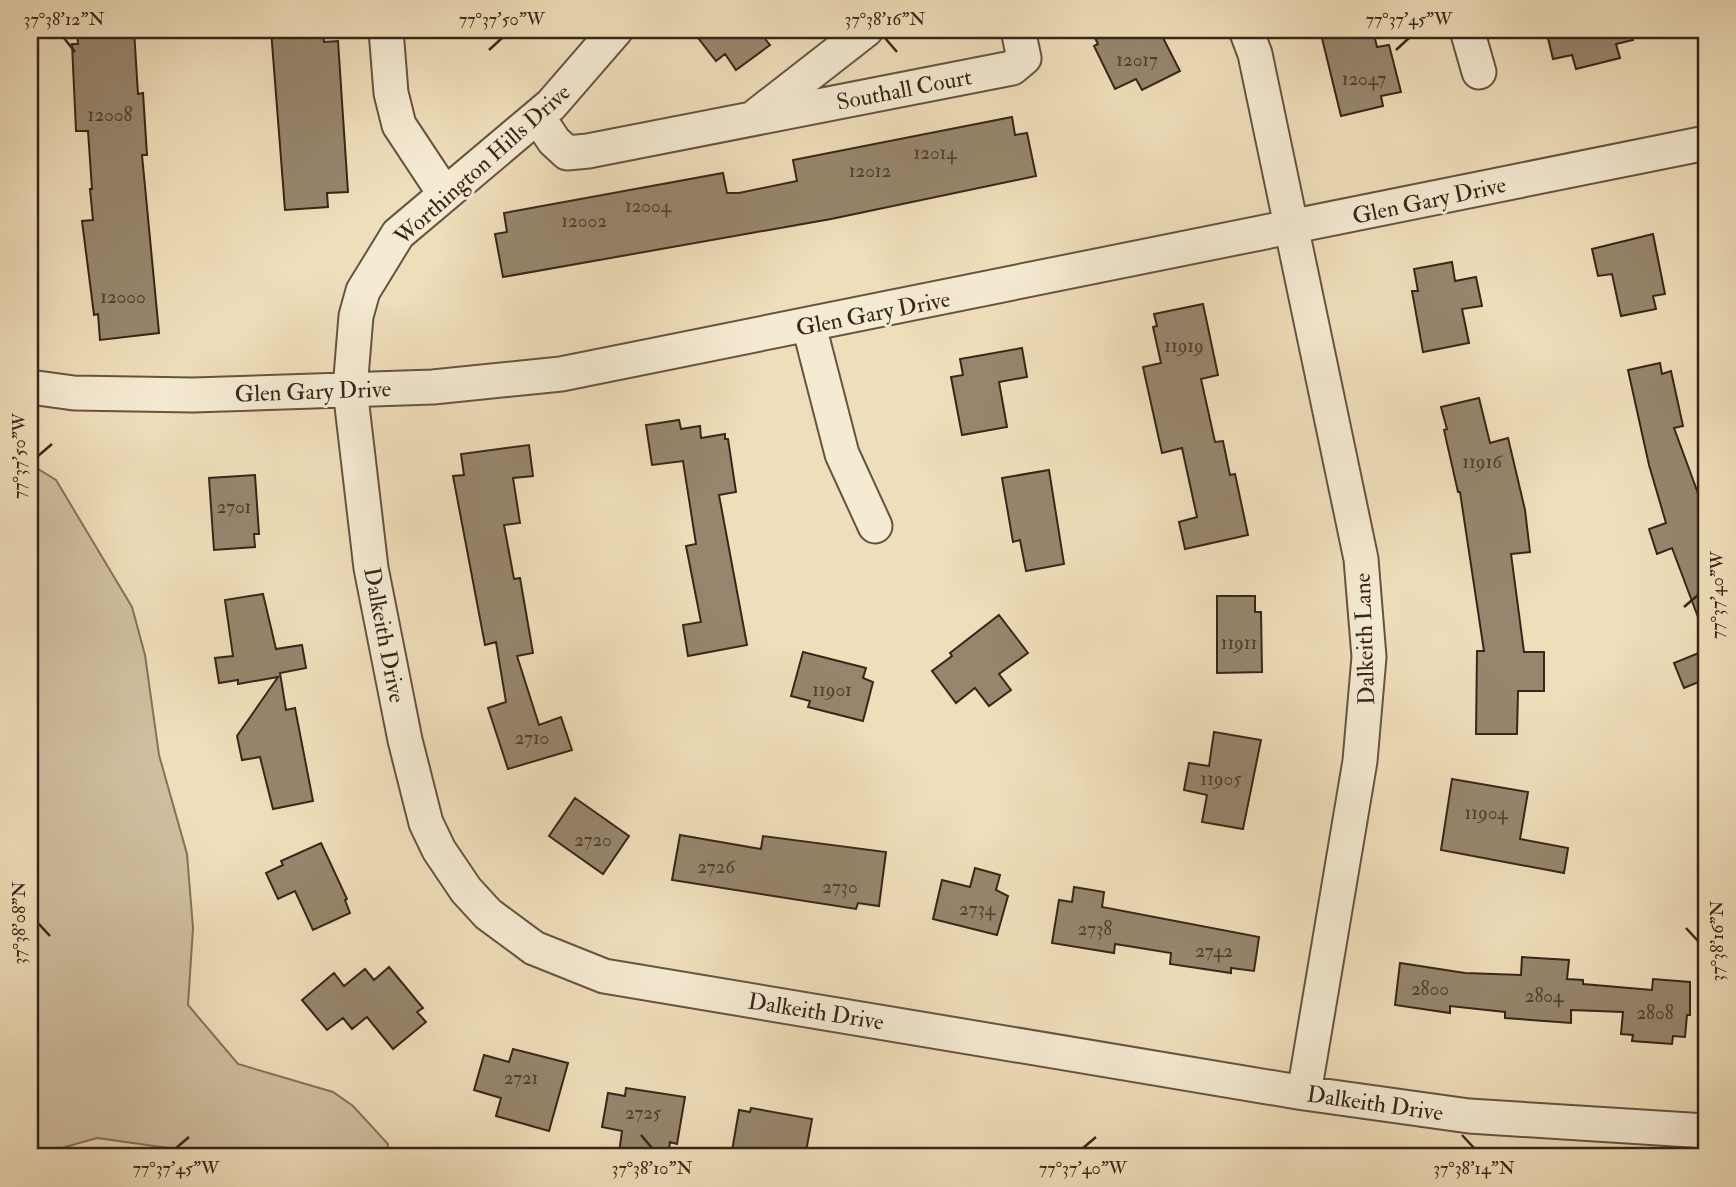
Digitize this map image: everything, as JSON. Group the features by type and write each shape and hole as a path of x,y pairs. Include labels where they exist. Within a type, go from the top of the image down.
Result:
{"street":[{"path":"386,30 391,93 399,125 444,193"},
{"name":"Worthington Hills Drive","path":"351,389 356,316 363,291 398,234 538,117 595,58 616,30"},
{"name":"Southall Court","path":"752,119 866,30"},
{"name":"Southall Court","path":"538,117 554,141 568,153 1012,68 1024,58 1018,30"},
{"path":"1246,30 1255,54 1294,228"},
{"path":"1467,30 1479,72"},
{"name":"Glen Gary Drive","path":"30,387 74,393 193,395 433,387 561,373 809,326 1706,144"},
{"name":"Dalkeith Lane","path":"1294,228 1361,559 1369,657 1360,761 1304,1093"},
{"path":"809,326 842,454 874,526"},
{"name":"Dalkeith Drive","path":"351,389 371,568 405,740 426,823 439,850 467,890 517,938 534,948 604,976 1304,1093 1469,1116 1706,1131"}],"shaded area":[{"path":"30,464 56,480 132,607 145,655 159,755 187,854 193,928 188,1005 238,1064 333,1092 353,1106 388,1144 387,1157 233,1157 97,1138 30,1157"}],"building":[{"path":"77,30 134,30 138,94 143,93 147,155 142,155 159,333 100,340 98,314 94,315 82,221 93,220 88,131 76,131 72,44 78,44"},
{"path":"271,30 323,30 324,42 338,41 348,192 327,193 328,207 285,210"},
{"path":"692,30 758,30 770,45 736,70 725,54 716,61"},
{"path":"1091,30 1159,30 1180,71 1142,90 1136,79 1115,89 1094,46 1098,44"},
{"path":"1320,30 1373,30 1377,47 1389,45 1401,92 1381,96 1383,106 1341,116"},
{"path":"1546,30 1632,30 1633,40 1616,44 1620,58 1576,69 1572,55 1553,59"},
{"path":"1012,117 1015,135 1027,133 1036,176 831,219 503,277 495,234 507,232 504,213 723,173 727,193 739,193 797,181 793,160"},
{"path":"1653,234 1665,294 1653,296 1656,309 1621,316 1612,274 1598,276 1592,249"},
{"path":"1452,262 1455,281 1476,277 1482,306 1462,309 1469,343 1423,352 1412,291 1418,291 1414,269"},
{"path":"1203,304 1218,375 1201,379 1215,442 1223,441 1230,475 1235,474 1248,535 1185,549 1179,522 1197,517 1182,448 1162,453 1143,367 1161,363 1153,327 1157,326 1154,314"},
{"path":"1022,348 1027,377 999,382 1007,427 962,435 951,377 963,375 960,359"},
{"path":"1660,363 1662,374 1671,371 1683,426 1674,428 1706,515 1704,633 1672,548 1657,554 1649,529 1666,523 1649,465 1628,370"},
{"path":"1479,398 1490,443 1508,438 1525,510 1530,552 1511,554 1524,652 1544,652 1544,691 1518,691 1517,734 1476,734 1477,651 1484,651 1460,492 1441,407"},
{"path":"679,420 681,429 700,426 701,438 725,434 725,439 728,439 736,492 719,495 747,645 688,656 683,625 701,622 686,546 696,544 683,461 652,465 646,425"},
{"path":"529,445 533,476 513,478 520,523 504,525 514,579 520,578 533,653 517,656 539,725 561,717 572,750 508,769 488,708 506,702 496,642 485,645 453,476 464,475 461,454"},
{"path":"1049,470 1064,564 1026,571 1020,540 1013,542 1002,478"},
{"path":"255,475 259,534 254,534 255,547 214,550 209,478"},
{"path":"263,594 276,649 302,645 306,668 280,673 286,710 295,708 313,801 273,809 260,757 242,760 237,736 278,677 238,684 238,680 219,683 215,658 233,656 225,600"},
{"path":"1217,596 1255,596 1255,612 1261,612 1262,672 1217,673"},
{"path":"999,615 1028,653 999,674 1011,690 989,706 975,688 956,703 932,671 952,656 950,653"},
{"path":"1706,650 1706,679 1684,688 1674,663"},
{"path":"803,652 866,668 863,678 873,682 863,721 808,707 810,701 791,696"},
{"path":"1214,732 1261,740 1243,829 1202,822 1207,795 1184,790 1189,763 1209,766"},
{"path":"1452,779 1528,792 1520,839 1568,848 1564,873 1441,850"},
{"path":"575,798 629,836 603,874 549,836"},
{"path":"680,835 761,849 763,836 886,852 879,906 858,903 856,909 672,880"},
{"path":"321,843 347,899 345,900 350,913 313,930 295,891 278,899 266,873 283,865 281,861"},
{"path":"975,868 1000,875 996,890 1008,896 997,935 933,919 942,880 970,887"},
{"path":"1074,887 1104,892 1102,907 1259,937 1254,971 1231,968 1231,973 1170,964 1171,953 1115,944 1114,953 1052,943 1059,900 1072,902"},
{"path":"1522,957 1569,960 1567,979 1583,980 1583,984 1652,990 1653,979 1690,982 1690,1015 1687,1015 1685,1037 1673,1036 1672,1044 1632,1041 1633,1035 1621,1034 1623,1012 1571,1010 1571,1023 1505,1018 1505,1012 1450,1006 1450,1013 1395,1005 1400,963 1465,973 1521,975"},
{"path":"389,967 423,1008 417,1012 426,1022 393,1049 367,1017 352,1029 343,1018 327,1030 302,1000 334,973 344,986 365,969 374,980"},
{"path":"513,1049 568,1063 549,1131 496,1116 501,1098 474,1090 484,1055 509,1062"},
{"path":"626,1088 685,1097 677,1144 670,1142 668,1157 619,1153 622,1131 602,1127 608,1093 625,1096"},
{"path":"751,1108 812,1119 805,1157 765,1157 732,1151 739,1110 750,1112"}]}
